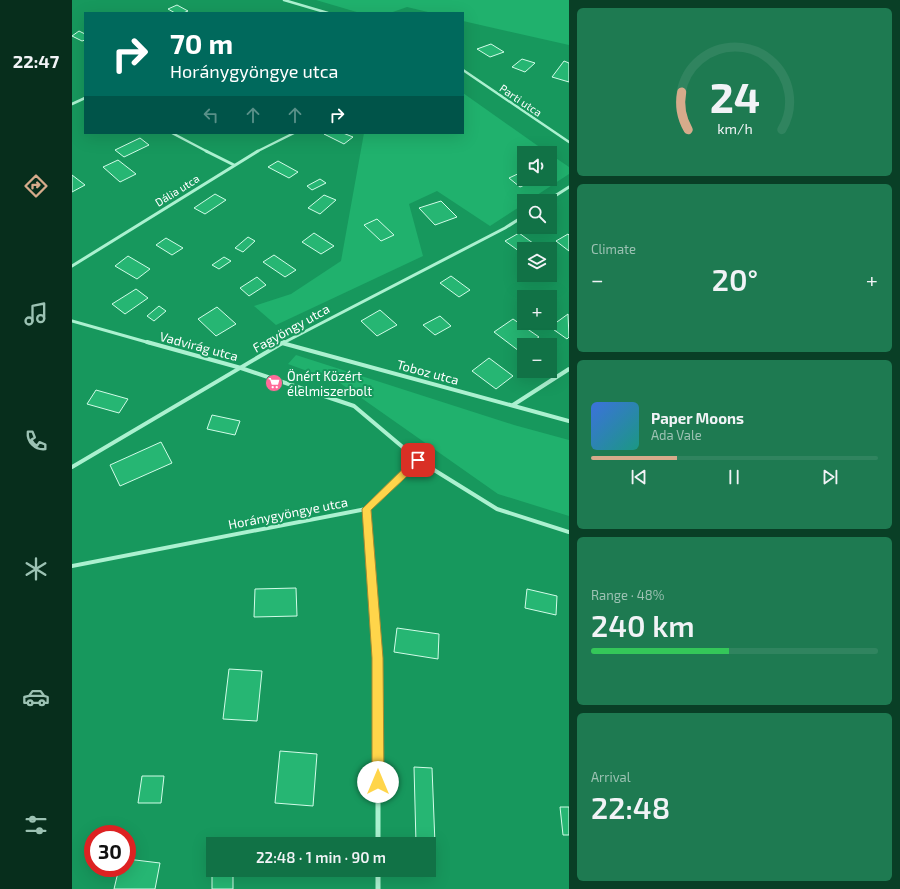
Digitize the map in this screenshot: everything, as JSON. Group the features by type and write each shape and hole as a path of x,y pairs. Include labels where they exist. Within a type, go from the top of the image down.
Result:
{"street":[{"path":"284,0 325,12"},
{"name":"Parti utca","path":"464,71 569,142"},
{"path":"72,104 84,98"},
{"path":"174,134 234,165"},
{"name":"Dália utca","path":"72,266 253,153 292,134"},
{"path":"557,195 569,187"},
{"name":"Fagyöngy utca","path":"72,466 282,343 517,220"},
{"name":"Vadvirág utca","path":"72,321 241,368 354,406 418,460"},
{"name":"Toboz utca","path":"282,343 569,421"},
{"path":"513,405 569,369"},
{"path":"418,460 497,510 569,532"},
{"name":"Horánygyöngye utca","path":"72,566 366,509 418,460"},
{"path":"366,509 378,658 378,837"},
{"path":"378,877 378,889"}],"green space":[{"path":"316,0 569,0 569,45 464,21 464,12 428,12 407,7 393,12 357,12"},
{"path":"464,94 538,146 517,146 517,186 551,186 539,194 517,194 517,209 490,226 437,191 409,204 423,256 276,325 254,306 291,294 341,261 364,134 464,134"},
{"path":"557,159 569,167 569,174 557,182"},
{"path":"296,355 514,425 569,440 569,516 498,494 340,383 288,364"}],"building":[{"path":"177,5 188,11 173,12 168,9"},
{"path":"79,31 84,34 84,40 82,41 72,36"},
{"path":"491,44 504,52 490,57 477,49"},
{"path":"522,59 535,63 525,72 512,67"},
{"path":"564,61 569,63 569,82 552,77"},
{"path":"324,134 346,134 353,137 344,144"},
{"path":"140,138 149,145 124,157 115,150"},
{"path":"118,160 136,174 120,182 103,167"},
{"path":"278,161 298,172 289,178 268,167"},
{"path":"517,174 517,185 509,178"},
{"path":"72,175 85,185 72,192"},
{"path":"320,179 326,183 312,190 307,186"},
{"path":"215,194 226,200 205,214 194,208"},
{"path":"324,195 336,200 320,214 308,208"},
{"path":"441,201 457,217 435,225 419,208"},
{"path":"377,219 394,235 381,241 364,225"},
{"path":"314,233 334,246 321,254 302,242"},
{"path":"517,234 520,234 531,242 517,242 517,250 505,241"},
{"path":"568,234 569,235 569,251 556,241"},
{"path":"248,237 255,241 243,252 235,248"},
{"path":"166,238 183,248 172,255 156,245"},
{"path":"274,255 296,270 285,277 263,262"},
{"path":"128,256 150,269 137,279 115,266"},
{"path":"224,257 231,261 219,269 212,265"},
{"path":"451,276 470,290 459,297 440,283"},
{"path":"257,277 266,285 249,296 240,288"},
{"path":"136,289 148,298 125,314 112,304"},
{"path":"159,306 166,311 154,321 147,316"},
{"path":"217,307 236,324 216,336 198,319"},
{"path":"380,310 397,325 377,336 361,321"},
{"path":"568,314 569,337 567,339 554,330 557,330 557,322"},
{"path":"440,316 451,326 435,335 423,325"},
{"path":"513,319 517,322 517,330 529,330 539,337 517,338 517,349 494,332"},
{"path":"489,358 513,376 496,389 472,371"},
{"path":"96,390 128,399 119,413 87,404"},
{"path":"212,415 240,421 235,435 207,429"},
{"path":"161,442 172,463 120,486 110,465"},
{"path":"296,588 297,616 254,617 255,589"},
{"path":"527,589 557,596 556,615 525,608"},
{"path":"397,628 439,634 438,659 394,652"},
{"path":"229,669 262,671 257,721 223,719"},
{"path":"280,751 317,754 313,806 275,803"},
{"path":"414,767 432,768 435,837 416,837"},
{"path":"142,776 164,776 161,803 138,803"},
{"path":"560,807 569,807 569,835 563,835"},
{"path":"136,860 160,863 155,889 114,889 117,877 136,877"},
{"path":"212,877 233,877 233,889 212,889"}],"place":[{"name":"Önért Közért élelmiszerbolt","path":"274,383"}],"route":[{"path":"378,782 378,658 366,509 418,460"}]}
